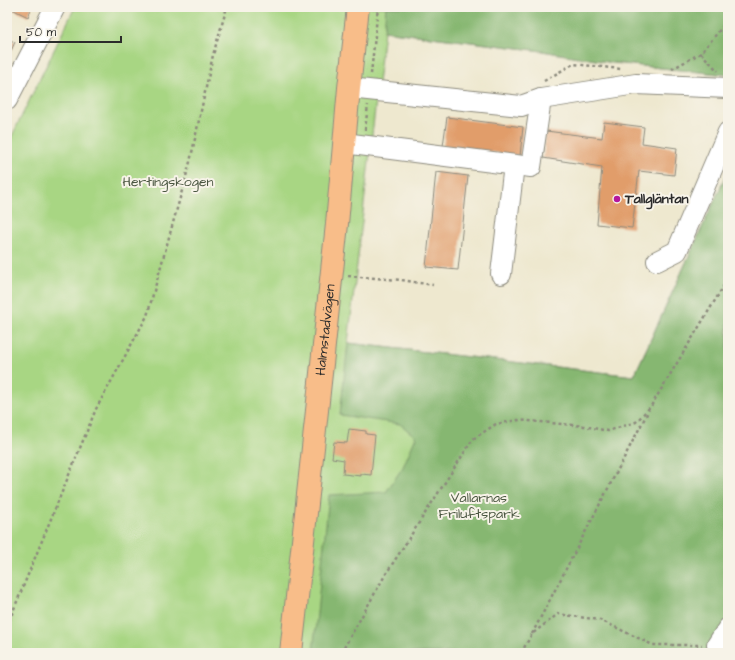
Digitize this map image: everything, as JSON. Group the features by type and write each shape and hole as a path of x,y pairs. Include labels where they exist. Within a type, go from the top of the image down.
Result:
{"main road":[{"name":"Halmstadvägen","path":"291,653 336,240 349,88 358,7"}],"street":[{"path":"7,100 54,7"},
{"path":"349,88 521,106 542,90 636,84 726,88"},
{"path":"344,143 531,167 542,90"},
{"path":"657,261 677,251 728,132"},
{"path":"501,274 514,165"},
{"path":"717,645 728,628"}],"path":[{"path":"7,626 96,409 147,316 190,162 213,55 227,7"},
{"path":"671,70 701,53 728,20"},
{"path":"701,53 722,74 726,88"},
{"path":"542,90 574,64 627,69"},
{"path":"348,276 401,280 433,285"},
{"path":"521,653 652,406 728,279"},
{"path":"341,653 384,577 473,440 496,424 518,420 584,426 608,430 636,422 652,406"},
{"path":"532,634 558,614 600,620 653,645 717,645"}],"green space":[{"name":"Hertingskogen","path":"75,7 728,7 728,75 614,63 542,51 384,31 348,343 634,376 728,171 728,653 7,653 7,146"},
{"path":"386,7 728,7 728,75 614,63 542,51 384,31"},
{"name":"Vallarnas Friluftspark","path":"728,171 728,653 313,653 329,495 386,492 403,467 416,437 400,424 340,415 348,343 634,376"}],"building":[{"path":"8,7 32,7 28,17"},
{"path":"7,39 15,42 7,60"},
{"path":"447,117 523,127 520,156 443,146"},
{"name":"Tallgläntan","path":"604,122 644,127 642,143 677,148 674,175 639,171 632,228 597,224 602,167 543,158 546,131 602,138"},
{"path":"436,172 468,176 458,270 426,267"},
{"path":"349,429 366,431 366,434 375,435 371,475 361,474 361,476 343,474 344,460 332,458 334,442 347,443"}],"place":[{"name":"Tallgläntan","path":"617,199"}]}
